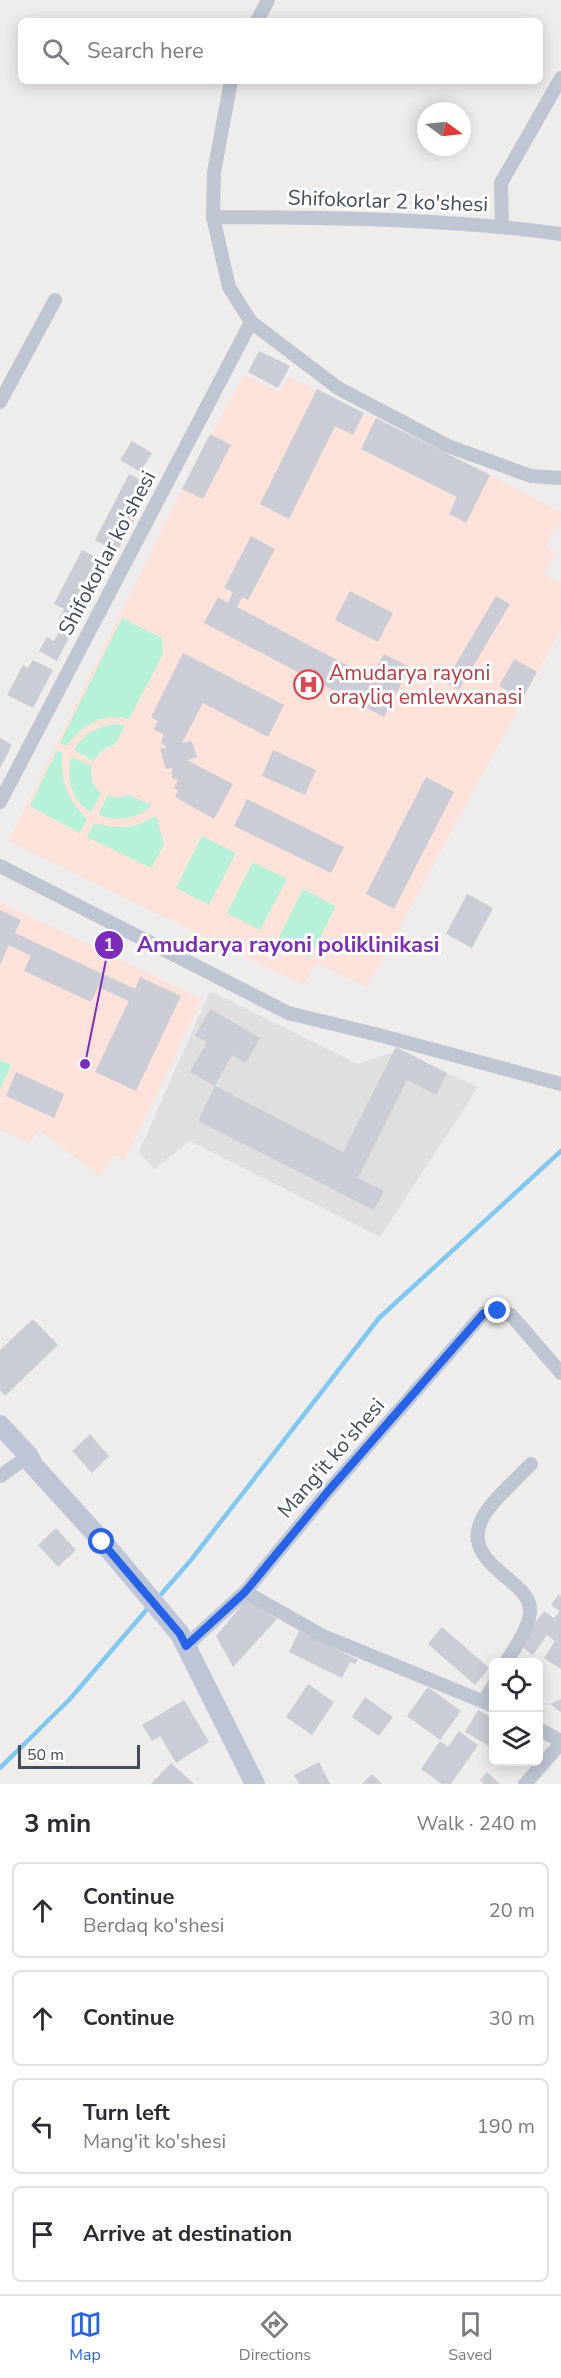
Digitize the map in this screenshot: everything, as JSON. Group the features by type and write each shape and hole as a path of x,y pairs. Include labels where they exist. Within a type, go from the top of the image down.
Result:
{"main road":[{"path":"0,1425 29,1456 33,1465 183,1640 255,1784"}],"street":[{"path":"259,18 268,0"},
{"path":"502,226 501,183 561,78"},
{"path":"230,84 214,172 213,217 229,287 251,322 338,388 448,446 531,476 561,478"},
{"name":"Shifokorlar 2 ko'shesi","path":"213,217 372,218 502,226 561,234"},
{"path":"0,402 55,300"},
{"name":"Shifokorlar ko'shesi","path":"0,802 251,322"},
{"path":"0,866 288,1013 561,1084"},
{"name":"Mang'it ko'shesi","path":"183,1640 245,1592 330,1489 484,1313 498,1311 511,1315 561,1373"},
{"path":"0,1476 29,1456"},
{"path":"508,1658 525,1631 530,1611 528,1600 482,1556 477,1531 483,1516 531,1464"},
{"path":"245,1592 323,1636 489,1704"},
{"path":"525,1784 561,1742 543,1732"}],"shaded area":[{"name":"Amudarya rayoni orayliq emlewxanasi","path":"244,375 279,392 289,377 490,475 561,513 561,518 546,546 556,553 543,573 561,584 561,629 367,987 316,963 303,985 9,841 182,489"},
{"path":"0,902 202,999 125,1160 114,1155 100,1176 39,1130 29,1143 0,1130"},
{"path":"210,991 358,1064 397,1051 478,1087 380,1237 190,1141 154,1169 139,1152"}],"green space":[{"path":"122,618 162,638 163,654 129,719 111,717 102,719 86,726 67,746 60,743"},
{"path":"117,724 125,725 115,745 103,750 94,761 74,750 92,731"},
{"path":"57,750 63,754 62,773 66,789 75,805 87,819 80,833 30,806"},
{"path":"71,757 92,766 92,781 101,793 91,812 79,802 72,788 69,773"},
{"path":"108,795 118,798 128,795 152,805 140,814 126,818 98,815"},
{"path":"156,815 164,845 151,868 87,837 94,823 134,826"},
{"path":"202,836 236,853 209,905 176,888"},
{"path":"253,862 287,879 260,930 227,913"},
{"path":"303,889 336,906 310,958 277,941"},
{"path":"0,1060 11,1065 0,1090"}],"building":[{"path":"259,351 290,366 278,388 248,372"},
{"path":"317,389 364,413 353,435 335,426 289,519 260,504"},
{"path":"376,418 490,475 466,523 449,514 457,497 361,449"},
{"path":"210,434 231,445 203,499 182,489"},
{"path":"132,441 152,453 140,472 120,460"},
{"path":"129,474 152,486 117,552 95,540"},
{"path":"251,536 275,549 248,600 242,597 237,607 371,678 384,654 410,667 384,717 204,623 218,597 228,603 233,592 224,588"},
{"path":"82,550 108,563 75,626 59,618 64,609 54,604"},
{"path":"350,591 393,613 378,642 335,620"},
{"path":"496,596 510,604 459,690 445,682"},
{"path":"64,623 74,628 57,661 39,651 47,637 54,641"},
{"path":"183,653 284,705 268,737 203,703 182,743 192,741 197,757 187,760 233,784 214,819 175,797 178,790 174,788 178,780 172,778 172,768 166,769 160,749 167,748 161,742 164,734 154,730 158,721 151,717"},
{"path":"514,659 537,672 522,699 499,686"},
{"path":"33,660 53,670 33,708 7,695 23,665 28,668"},
{"path":"0,738 12,745 0,768"},
{"path":"273,750 316,770 305,795 262,776"},
{"path":"426,777 454,792 394,909 366,894"},
{"path":"247,799 344,847 331,873 234,826"},
{"path":"467,894 493,908 472,948 446,934"},
{"path":"0,910 21,920 15,933 135,989 140,977 181,996 136,1091 95,1072 129,1001 98,987 91,1002 24,971 31,956 9,945 0,965"},
{"path":"210,1009 260,1038 246,1063 232,1055 215,1086 190,1072 207,1042 195,1036"},
{"path":"396,1047 447,1073 436,1095 407,1080 358,1178 384,1191 374,1210 198,1121 215,1086 343,1152"},
{"path":"16,1072 64,1094 54,1118 6,1096"},
{"path":"33,1319 58,1345 5,1396 0,1390 0,1350"},
{"path":"90,1434 109,1456 92,1473 72,1451"},
{"path":"56,1528 76,1550 58,1567 38,1545"},
{"path":"559,1594 561,1596 561,1669 544,1658 555,1641 547,1635 533,1655 519,1645 544,1611 554,1618 560,1611 551,1605"},
{"path":"247,1599 277,1619 233,1667 216,1636"},
{"path":"442,1627 489,1668 475,1685 428,1644"},
{"path":"299,1631 358,1660 355,1664 350,1662 342,1678 289,1652"},
{"path":"308,1684 334,1702 312,1735 286,1717"},
{"path":"428,1687 461,1711 440,1740 407,1716"},
{"path":"365,1697 393,1717 379,1736 352,1717"},
{"path":"561,1699 561,1712 550,1704"},
{"path":"184,1700 209,1742 176,1763 160,1736 152,1741 142,1725"},
{"path":"478,1710 489,1716 489,1746 465,1732"},
{"path":"459,1731 478,1745 451,1784 442,1784 421,1769 440,1741 448,1747"},
{"path":"319,1762 330,1784 299,1784 294,1775"},
{"path":"171,1763 194,1784 151,1784"},
{"path":"487,1772 500,1784 484,1784 480,1780"},
{"path":"372,1774 382,1784 362,1784"}],"waterway":[{"path":"157,1599 191,1560 379,1318 561,1151"},
{"path":"0,1768 69,1700 149,1607"}],"place":[{"name":"Amudarya rayoni orayliq emlewxanasi","path":"308,685"},
{"name":"Amudarya rayoni poliklinikasi","path":"85,1064"}],"route":[{"path":"102,1542 180,1634 186,1646 245,1592 330,1489 484,1313 498,1311"}]}
